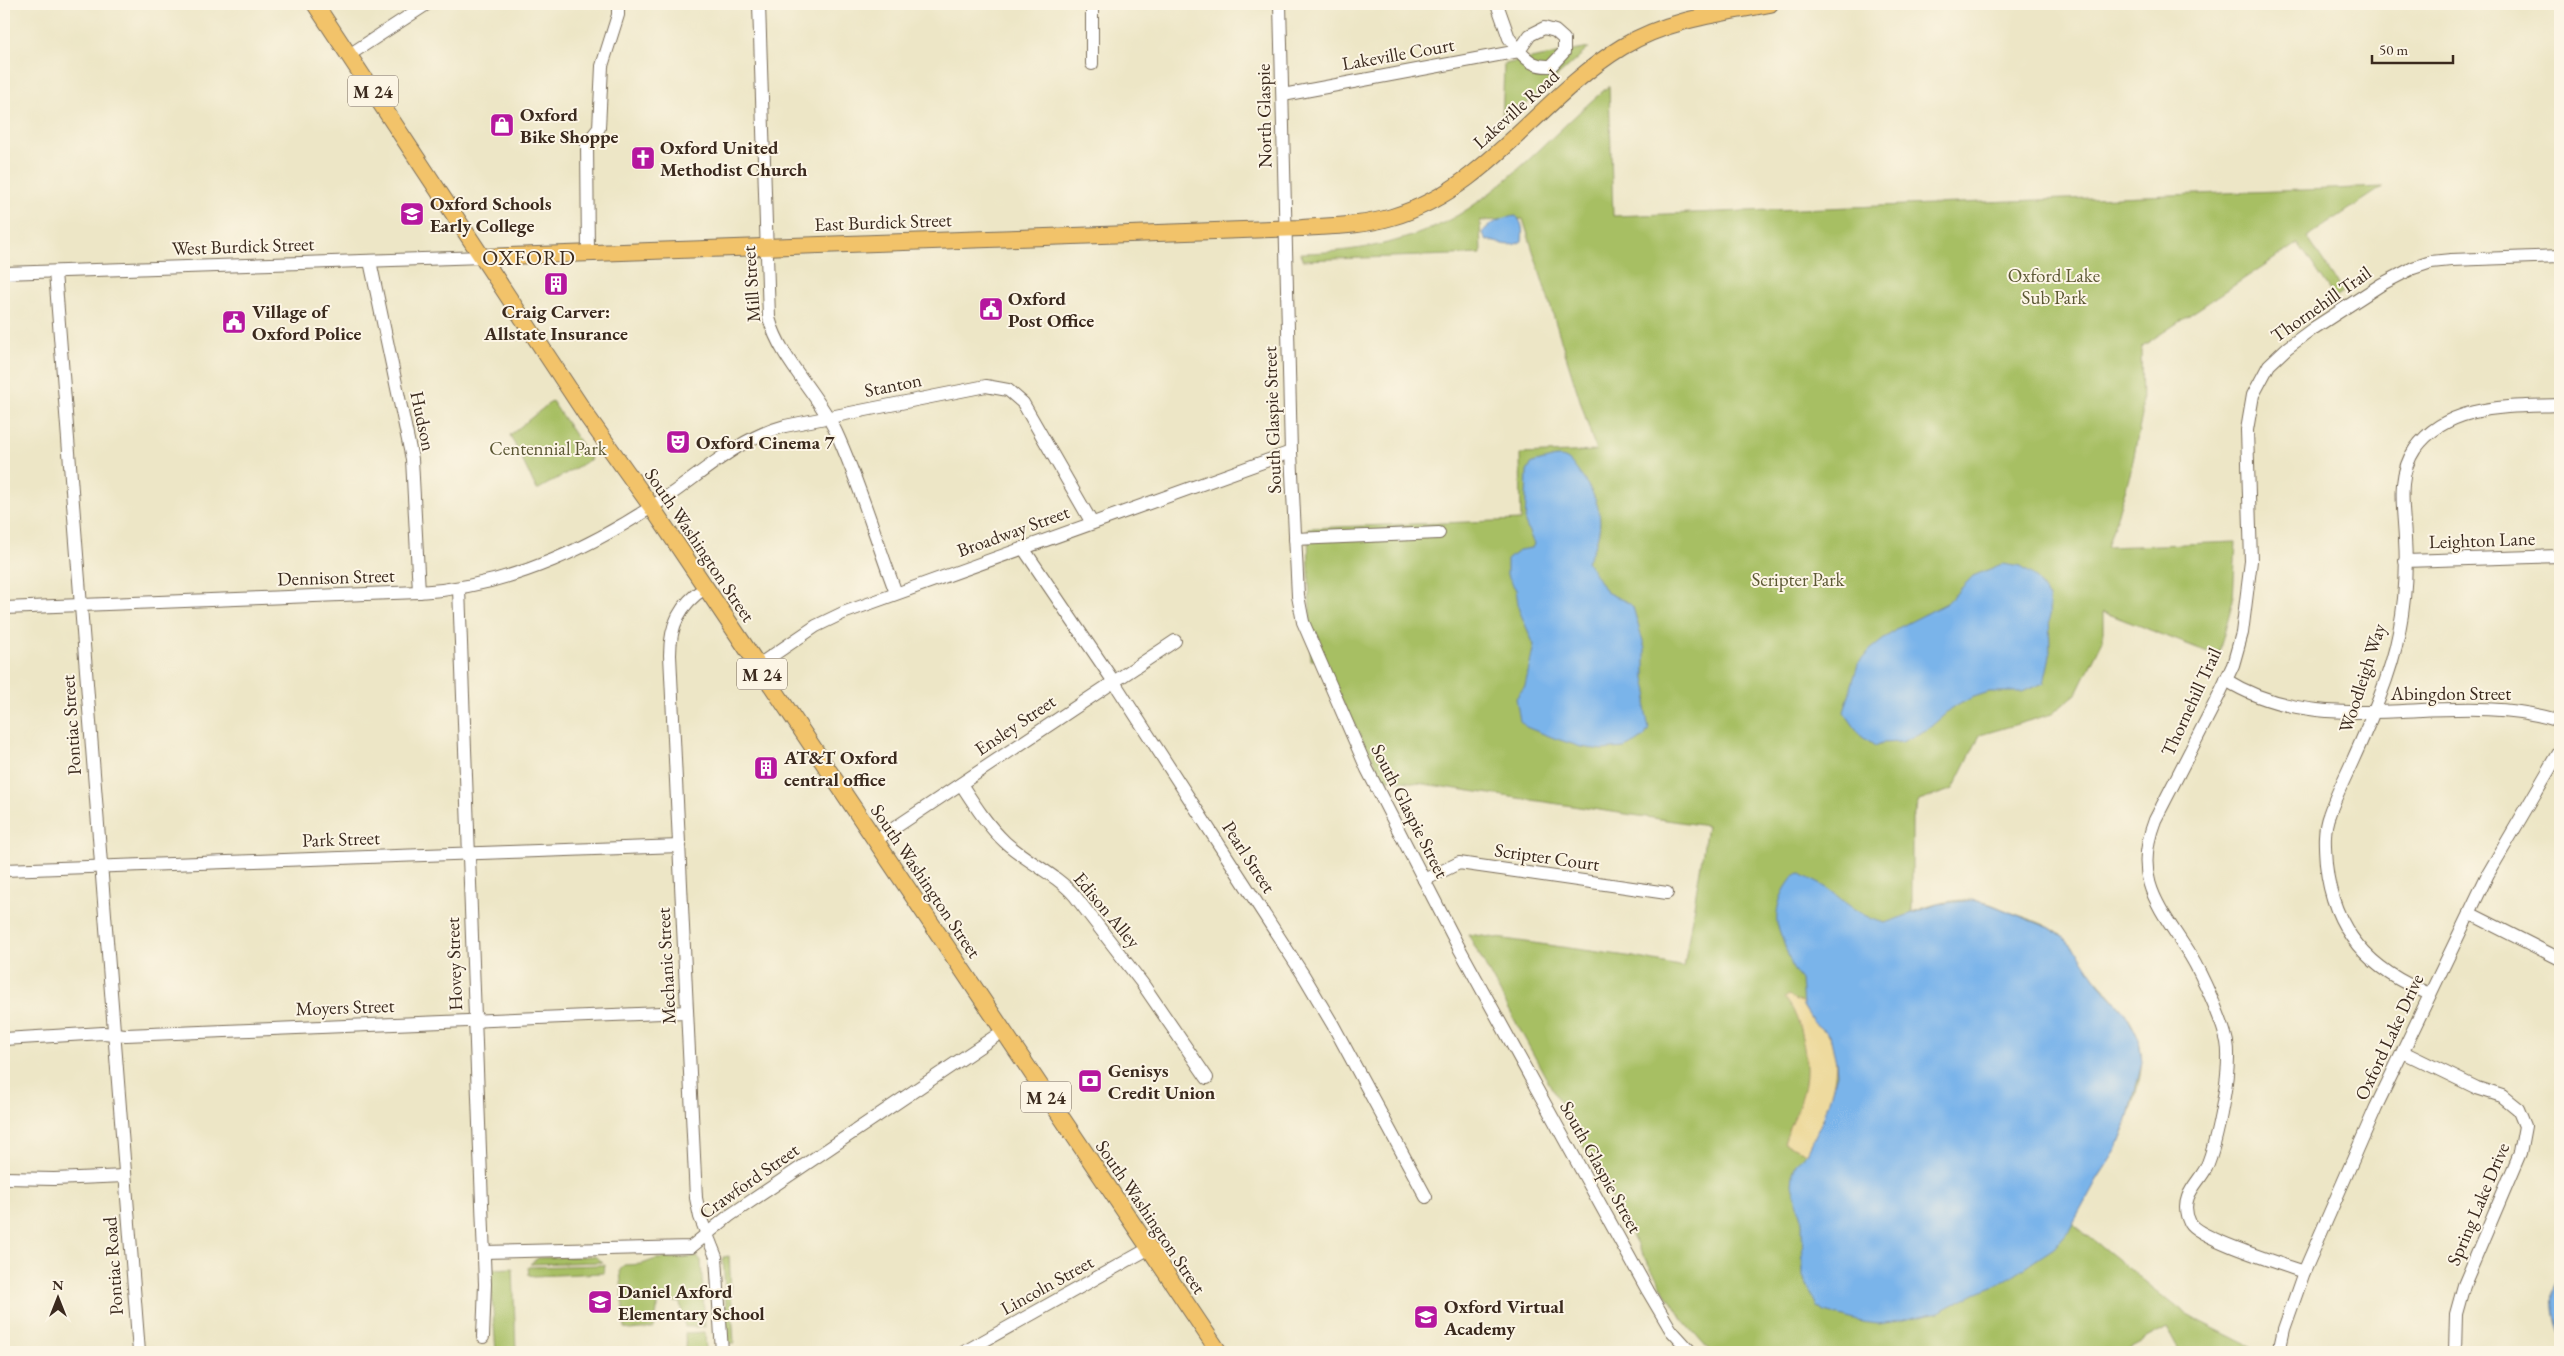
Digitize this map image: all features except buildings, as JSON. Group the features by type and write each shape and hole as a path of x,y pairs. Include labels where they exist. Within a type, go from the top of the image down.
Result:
{"main road":[{"name":"M 24","path":"315,4 483,257"},
{"name":"Lakeville Road","path":"1285,228 1363,224 1415,209 1447,192 1473,174 1584,74 1624,46 1651,32 1692,18 1770,4"},
{"name":"East Burdick Street","path":"483,257 1285,228"},
{"name":"South Washington Street","path":"483,257 587,416 651,506 1148,1249 1219,1352"}],"street":[{"path":"349,55 427,4"},
{"path":"588,253 587,143 599,128 602,66 618,15 618,4"},
{"name":"Mill Street","path":"758,4 769,316 774,334 836,432 896,593"},
{"path":"1092,4 1092,64"},
{"name":"North Glaspie","path":"1280,4 1285,228"},
{"name":"Lakeville Court","path":"1283,95 1519,51 1509,38 1497,4"},
{"name":"South Glaspie Street","path":"1285,228 1292,424 1291,452 1298,596 1303,622 1367,769 1424,880 1648,1291 1671,1330 1691,1352"},
{"name":"Thornehill Trail","path":"2304,1272 2195,1229 2187,1214 2188,1198 2204,1171 2210,1156 2228,1069 2227,1043 2220,1020 2191,957 2156,901 2147,876 2148,840 2168,794 2226,680 2242,633 2252,561 2247,430 2253,395 2269,366 2288,348 2314,328 2382,284 2413,268 2431,262 2451,260 2560,256"},
{"name":"West Burdick Street","path":"4,274 483,257"},
{"name":"Hudson","path":"370,261 412,459 419,592"},
{"name":"Pontiac Street","path":"55,272 125,1176"},
{"name":"Stanton","path":"651,506 756,436 778,427 978,387 995,386 1004,388 1015,395 1028,410 1092,523"},
{"name":"Woodleigh Way","path":"2430,994 2403,984 2357,947 2338,914 2328,884 2324,842 2328,816 2373,712 2399,633 2405,561 2402,502 2405,471 2415,449 2436,430 2462,414 2508,408 2560,405"},
{"name":"Broadway Street","path":"757,666 828,620 896,593 1291,452"},
{"name":"Dennison Street","path":"4,608 459,589 513,575 558,559 651,506"},
{"path":"1295,539 1439,533"},
{"name":"Pearl Street","path":"1023,548 1114,682 1304,976 1333,1025 1426,1197"},
{"name":"Leighton Lane","path":"2405,561 2560,556"},
{"name":"Mechanic Street","path":"705,588 692,596 682,608 670,638 696,1198 700,1217 708,1233 717,1265 722,1352"},
{"name":"Hovey Street","path":"459,589 484,1252 483,1337"},
{"name":"Ensley Street","path":"875,841 1176,641"},
{"name":"Abingdon Street","path":"2226,680 2242,691 2270,700 2344,713 2464,709 2501,710 2535,713 2560,721"},
{"name":"Oxford Lake Drive","path":"2278,1352 2304,1272 2430,994 2488,874 2560,751"},
{"name":"Edison Alley","path":"961,784 988,824 1006,843 1062,884 1075,896 1152,996 1207,1078"},
{"name":"Park Street","path":"4,870 680,846"},
{"name":"Scripter Court","path":"1424,880 1459,863 1667,893"},
{"path":"2470,913 2560,959"},
{"name":"Moyers Street","path":"4,1039 687,1012"},
{"name":"Crawford Street","path":"484,1252 691,1247 729,1216 1003,1031"},
{"name":"Spring Lake Drive","path":"2403,1052 2477,1088 2502,1096 2518,1109 2525,1126 2520,1153 2464,1285 2456,1314 2455,1352"},
{"path":"4,1178 54,1179 125,1176"},
{"name":"Pontiac Road","path":"125,1176 139,1352"},
{"name":"Lincoln Street","path":"964,1352 1148,1249"}],"green space":[{"path":"1589,48 1502,126 1504,64"},
{"name":"Scripter Park","path":"1609,86 1613,216 2383,187 2307,237 2343,292 2335,297 2298,243 2141,347 2142,415 2130,475 2107,547 2236,542 2233,600 2218,656 2103,612 2103,640 2077,693 2052,714 1980,735 1953,789 1919,801 1912,818 1912,912 1950,901 1980,901 2049,927 2060,934 2075,950 2095,979 2124,1012 2136,1032 2141,1055 2141,1068 2135,1098 2127,1123 2119,1144 2086,1196 2072,1223 2187,1315 2261,1352 2180,1352 2167,1328 2122,1352 1711,1352 1682,1319 1638,1247 1468,934 1634,957 1684,967 1707,826 1383,778 1320,660 1311,660 1308,528 1521,520 1520,454 1596,451 1523,219 1480,221 1481,254 1302,260 1301,253 1348,250 1394,241 1416,235 1458,215 1512,175"},
{"name":"Centennial Park","path":"552,401 591,459 537,490 510,435"},
{"path":"594,1256 603,1262 530,1264 538,1258"},
{"path":"729,1256 734,1344 728,1343 723,1257"},
{"path":"697,1257 701,1260 705,1327 685,1327 680,1303 668,1300 658,1304 654,1328 630,1330 625,1328 620,1270 624,1265 642,1264 656,1259"},
{"path":"605,1265 604,1273 534,1276 529,1275 528,1267"},
{"path":"513,1268 516,1352 496,1352 490,1269"},
{"path":"705,1332 706,1352 686,1352 685,1333"}],"sand":[{"path":"1789,995 1795,1001 1802,1002 1807,1013 1827,1033 1835,1051 1836,1065 1830,1097 1819,1128 1807,1153 1784,1143 1800,1103 1806,1069 1799,1027 1794,1012 1785,998"}],"water":[{"path":"1516,216 1522,227 1522,241 1509,245 1486,240 1482,233 1489,226 1502,219"},
{"path":"1556,457 1570,461 1593,495 1600,516 1600,527 1598,538 1587,561 1606,592 1629,603 1633,607 1645,649 1645,678 1648,692 1645,708 1649,729 1644,737 1624,748 1602,750 1581,747 1526,727 1520,721 1516,698 1525,686 1534,645 1519,610 1516,590 1507,575 1507,560 1519,550 1532,548 1534,544 1525,523 1527,472 1532,463"},
{"path":"2002,564 2021,567 2033,575 2049,598 2050,656 2044,683 2022,692 1989,692 1971,698 1951,709 1928,729 1902,742 1882,743 1875,746 1861,736 1844,712 1858,664 1870,650 1898,628 1947,603 1973,576"},
{"path":"1801,874 1827,888 1858,911 1885,923 1938,904 1973,900 1989,904 2050,928 2064,938 2079,954 2098,983 2124,1011 2139,1039 2142,1062 2128,1120 2117,1149 2098,1178 2070,1229 2054,1248 2001,1283 1977,1292 1939,1312 1878,1324 1862,1322 1825,1312 1817,1307 1803,1276 1802,1218 1792,1185 1793,1173 1796,1163 1807,1153 1823,1119 1837,1074 1830,1036 1813,1022 1803,1006 1801,980 1793,969 1777,924 1777,911 1784,891 1795,875"},
{"path":"2560,1266 2560,1334 2555,1318 2554,1291"}],"place":[{"name":"Oxford Bike Shoppe","path":"502,125"},
{"name":"Oxford United Methodist Church","path":"643,158"},
{"name":"Oxford Schools Early College","path":"412,214"},
{"name":"Craig Carver: Allstate Insurance","path":"556,284"},
{"name":"Oxford Post Office","path":"991,309"},
{"name":"Village of Oxford Police","path":"234,322"},
{"name":"Oxford Cinema 7","path":"678,442"},
{"name":"AT&T Oxford central office","path":"766,768"},
{"name":"Genisys Credit Union","path":"1090,1081"},
{"name":"Daniel Axford Elementary School","path":"600,1302"},
{"name":"Oxford Virtual Academy","path":"1426,1317"}],"district":[{"name":"OXFORD","path":"529,257"}],"park label":[{"name":"Oxford Lake Sub Park","path":"2054,286"}]}
